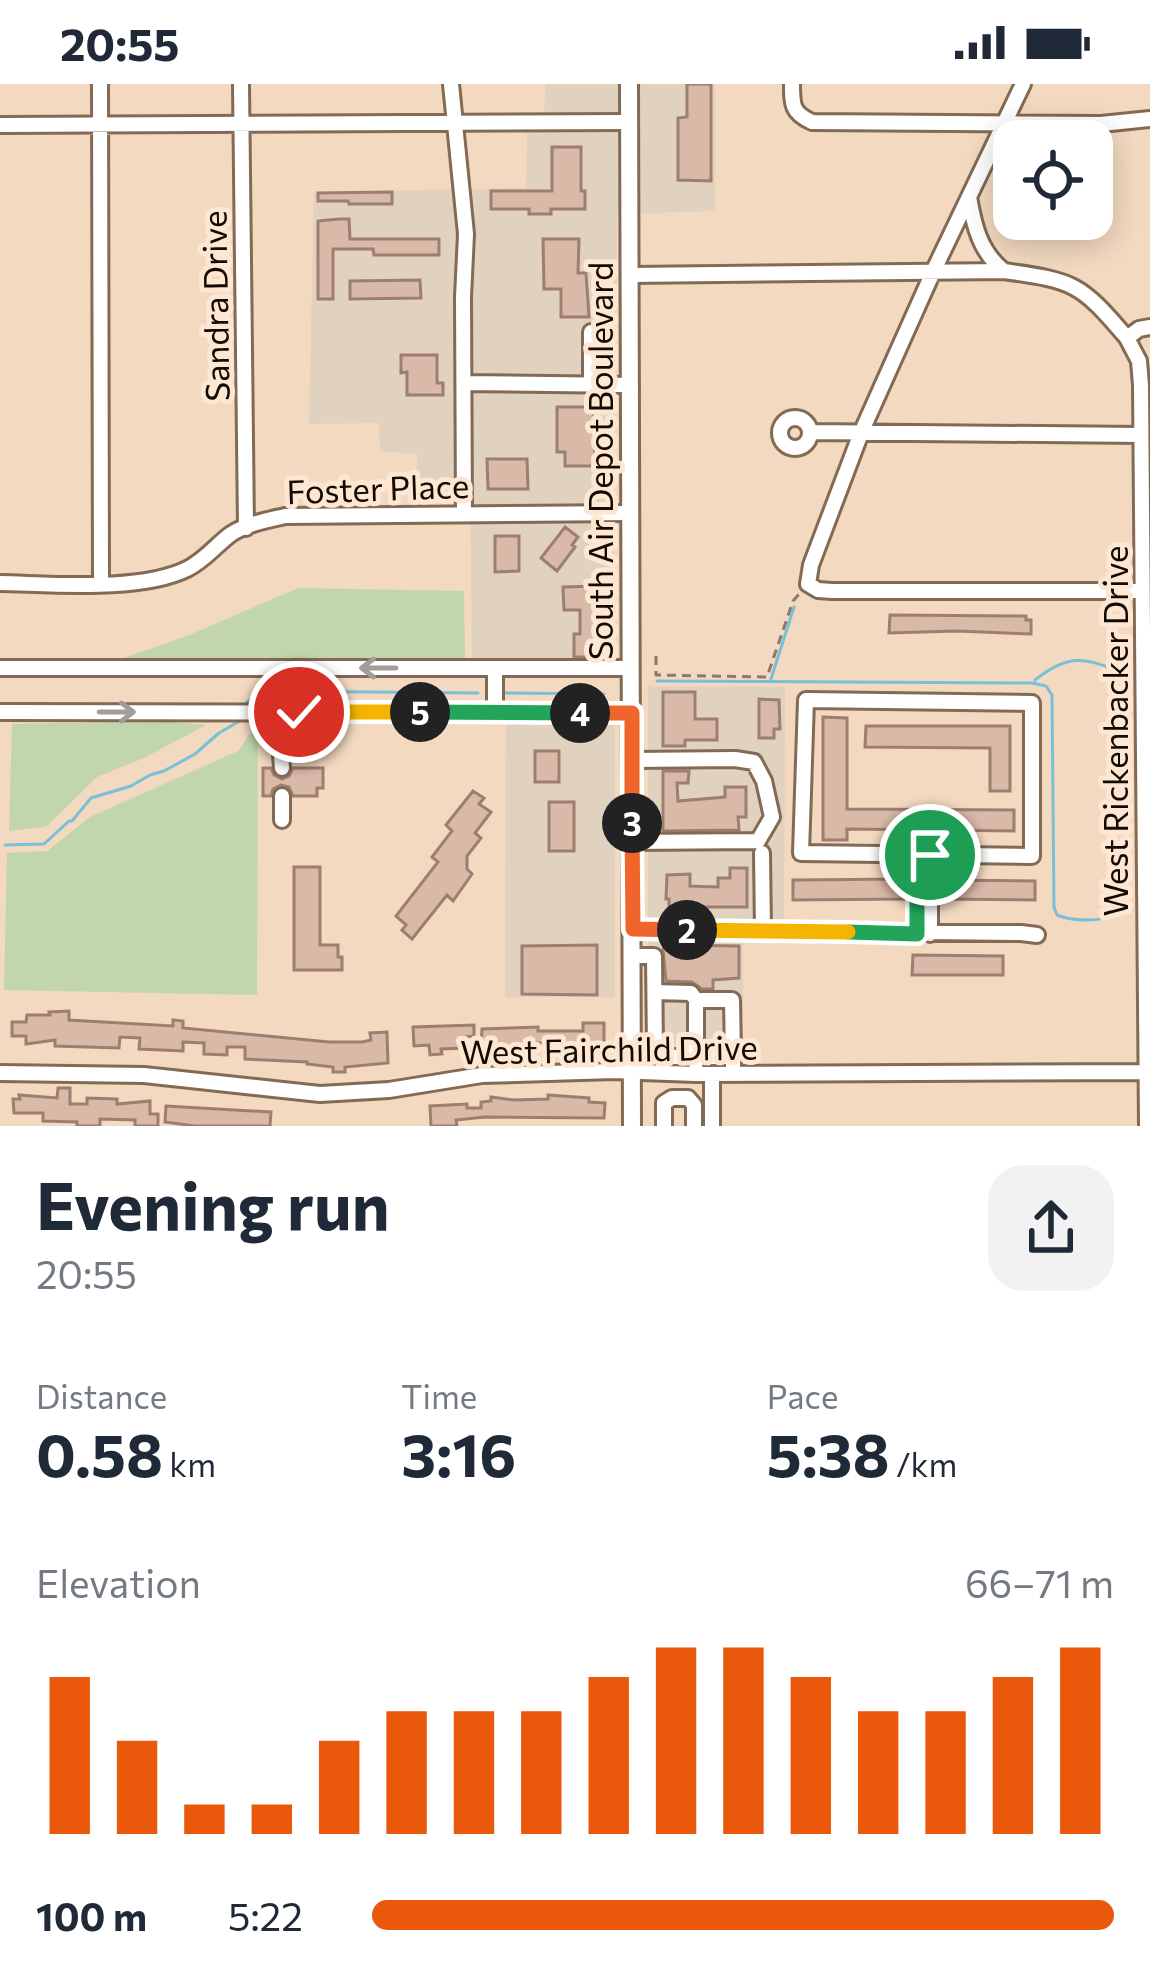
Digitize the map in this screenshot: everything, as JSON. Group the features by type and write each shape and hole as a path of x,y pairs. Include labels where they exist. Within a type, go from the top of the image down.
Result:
{"main road":[{"name":"South Air Depot Boulevard","path":"629,84 632,1126"}],"street":[{"path":"100,84 101,583"},
{"name":"Sandra Drive","path":"241,84 246,528"},
{"path":"451,84 466,233 464,513"},
{"path":"792,84 792,107 812,122 993,121"},
{"path":"1007,120 1023,84"},
{"path":"1113,123 1150,119"},
{"path":"0,125 630,122"},
{"path":"993,149 861,433 808,584 832,591 1145,588"},
{"path":"969,197 976,232 991,261 1004,271"},
{"path":"630,275 1004,271 1055,278 1075,286 1127,338 1150,327"},
{"path":"591,385 592,332"},
{"name":"West Rickenbacker Drive","path":"1127,338 1139,361 1147,664 1147,1126"},
{"path":"465,383 631,386"},
{"path":"810,433 1141,435"},
{"name":"Foster Place","path":"0,583 129,583 185,570 232,533 266,520 298,516 631,513"},
{"path":"0,668 631,668"},
{"path":"495,668 495,713"},
{"path":"806,700 1031,703 1032,856 924,855 801,854 806,700"},
{"path":"0,712 632,713"},
{"path":"282,767 281,754 299,712"},
{"path":"632,760 754,762 772,817 758,841 632,842"},
{"path":"282,796 282,820"},
{"path":"762,853 763,931"},
{"path":"924,855 924,934"},
{"path":"633,929 1037,935"},
{"path":"633,956 654,956 656,1049 663,1065"},
{"path":"633,1004 691,993 696,1000 701,1068 712,1126"},
{"path":"696,1000 732,1000 733,1066 701,1068"},
{"name":"West Fairchild Drive","path":"0,1073 144,1075 348,1094 482,1075 632,1072 663,1065 1147,1072"},
{"path":"664,1126 664,1103 688,1098 694,1105 694,1126"}],"path":[{"path":"656,656 656,675 767,677 793,601 808,584"}],"shaded area":[{"path":"545,84 715,84 715,211 617,214 613,645 609,656 472,660 470,502 416,502 417,453 380,452 379,423 309,424 314,192 526,188 527,128 544,127"},
{"path":"648,686 785,687 784,921 743,921 743,1063 657,1064 648,1055"},
{"path":"506,722 615,722 615,997 505,997"}],"green space":[{"path":"298,588 464,591 465,660 124,658 187,636"},
{"path":"161,721 206,725 97,777 46,827 9,831 12,724"},
{"path":"258,722 257,995 4,990 7,853 47,851 90,817 238,751"}],"building":[{"path":"687,84 711,84 711,181 678,180 678,118 687,117"},
{"path":"552,147 581,147 585,209 529,214 529,209 491,209 491,191 552,191"},
{"path":"392,192 392,204 318,201 318,193"},
{"path":"349,219 350,239 439,239 439,255 374,255 373,249 333,249 333,299 318,299 318,221"},
{"path":"543,239 579,239 578,273 586,273 589,317 561,317 561,289 544,289"},
{"path":"420,280 421,298 350,299 350,281"},
{"path":"401,355 437,355 437,383 443,383 443,395 407,395"},
{"path":"557,407 593,407 595,466 565,466 565,452 557,452"},
{"path":"487,459 527,459 528,489 488,489"},
{"path":"565,527 578,537 557,571 541,558"},
{"path":"495,536 519,536 519,571 495,572"},
{"path":"596,586 597,657 574,657 580,610 564,610 563,587"},
{"path":"890,615 1026,616 1031,620 1031,634 889,633"},
{"path":"663,692 695,692 695,719 717,719 717,740 663,746"},
{"path":"759,699 779,700 780,729 774,729 774,738 759,738"},
{"path":"823,717 847,718 847,809 1014,810 1014,831 847,829 847,840 823,840"},
{"path":"866,726 1010,726 1010,791 990,791 990,748 865,747"},
{"path":"535,751 559,751 559,782 535,782"},
{"path":"263,768 271,768 282,779 293,768 323,768 323,788 317,788 317,796 293,796 289,787 281,785 271,796 263,796"},
{"path":"663,771 689,771 688,783 677,783 678,801 725,797 725,787 746,787 746,817 738,817 739,830 663,831"},
{"path":"473,791 484,798 479,804 491,812 475,833 481,838 467,856 472,874 453,901 447,895 412,939 396,916 438,862 432,857 452,831 446,825"},
{"path":"549,802 574,802 574,851 549,851"},
{"path":"294,867 320,867 320,945 338,945 342,970 294,970"},
{"path":"730,868 747,868 747,907 669,907 667,875 690,874 690,886 718,887 718,878 730,878"},
{"path":"906,879 906,899 793,900 793,880"},
{"path":"944,880 1035,881 1035,900 944,899"},
{"path":"597,945 597,995 522,994 522,946"},
{"path":"668,945 739,946 739,978 713,980 713,989 666,981 663,949"},
{"path":"913,955 1003,956 1003,975 912,975"},
{"path":"69,1011 69,1020 173,1026 173,1020 183,1021 183,1028 329,1042 362,1042 371,1040 370,1033 387,1032 388,1063 333,1072 333,1067 307,1062 245,1059 245,1047 227,1047 227,1055 204,1054 204,1043 183,1042 183,1051 139,1049 140,1038 120,1037 119,1048 55,1046 55,1040 26,1044 26,1036 12,1036 12,1022 26,1022 27,1015"},
{"path":"583,1023 604,1023 604,1043 597,1043 596,1048 548,1047 548,1043 524,1043 524,1048 481,1046 482,1029 583,1031"},
{"path":"474,1025 474,1036 465,1037 465,1048 441,1049 442,1054 430,1055 429,1045 414,1046 413,1027"},
{"path":"58,1088 70,1088 70,1104 87,1104 87,1098 117,1099 117,1104 150,1101 150,1114 158,1114 158,1126 100,1119 100,1126 77,1126 77,1122 43,1121 43,1113 14,1113 13,1099 20,1099 19,1095 57,1098"},
{"path":"548,1095 605,1103 604,1118 485,1117 456,1120 457,1126 431,1126 430,1106 481,1108 481,1102 491,1097 548,1099"},
{"path":"166,1106 271,1112 270,1126 165,1122"}],"waterway":[{"path":"771,679 794,607"},
{"path":"1035,680 1073,661 1136,676"},
{"path":"657,681 1046,686 1052,695 1057,915 1095,920 1132,910"},
{"path":"246,703 268,691 478,693"},
{"path":"506,693 604,694"},
{"path":"5,845 44,844 91,798 164,771 238,722"}],"route":[{"path":"299,712 632,713 633,929 917,934 917,855 930,855"}]}
